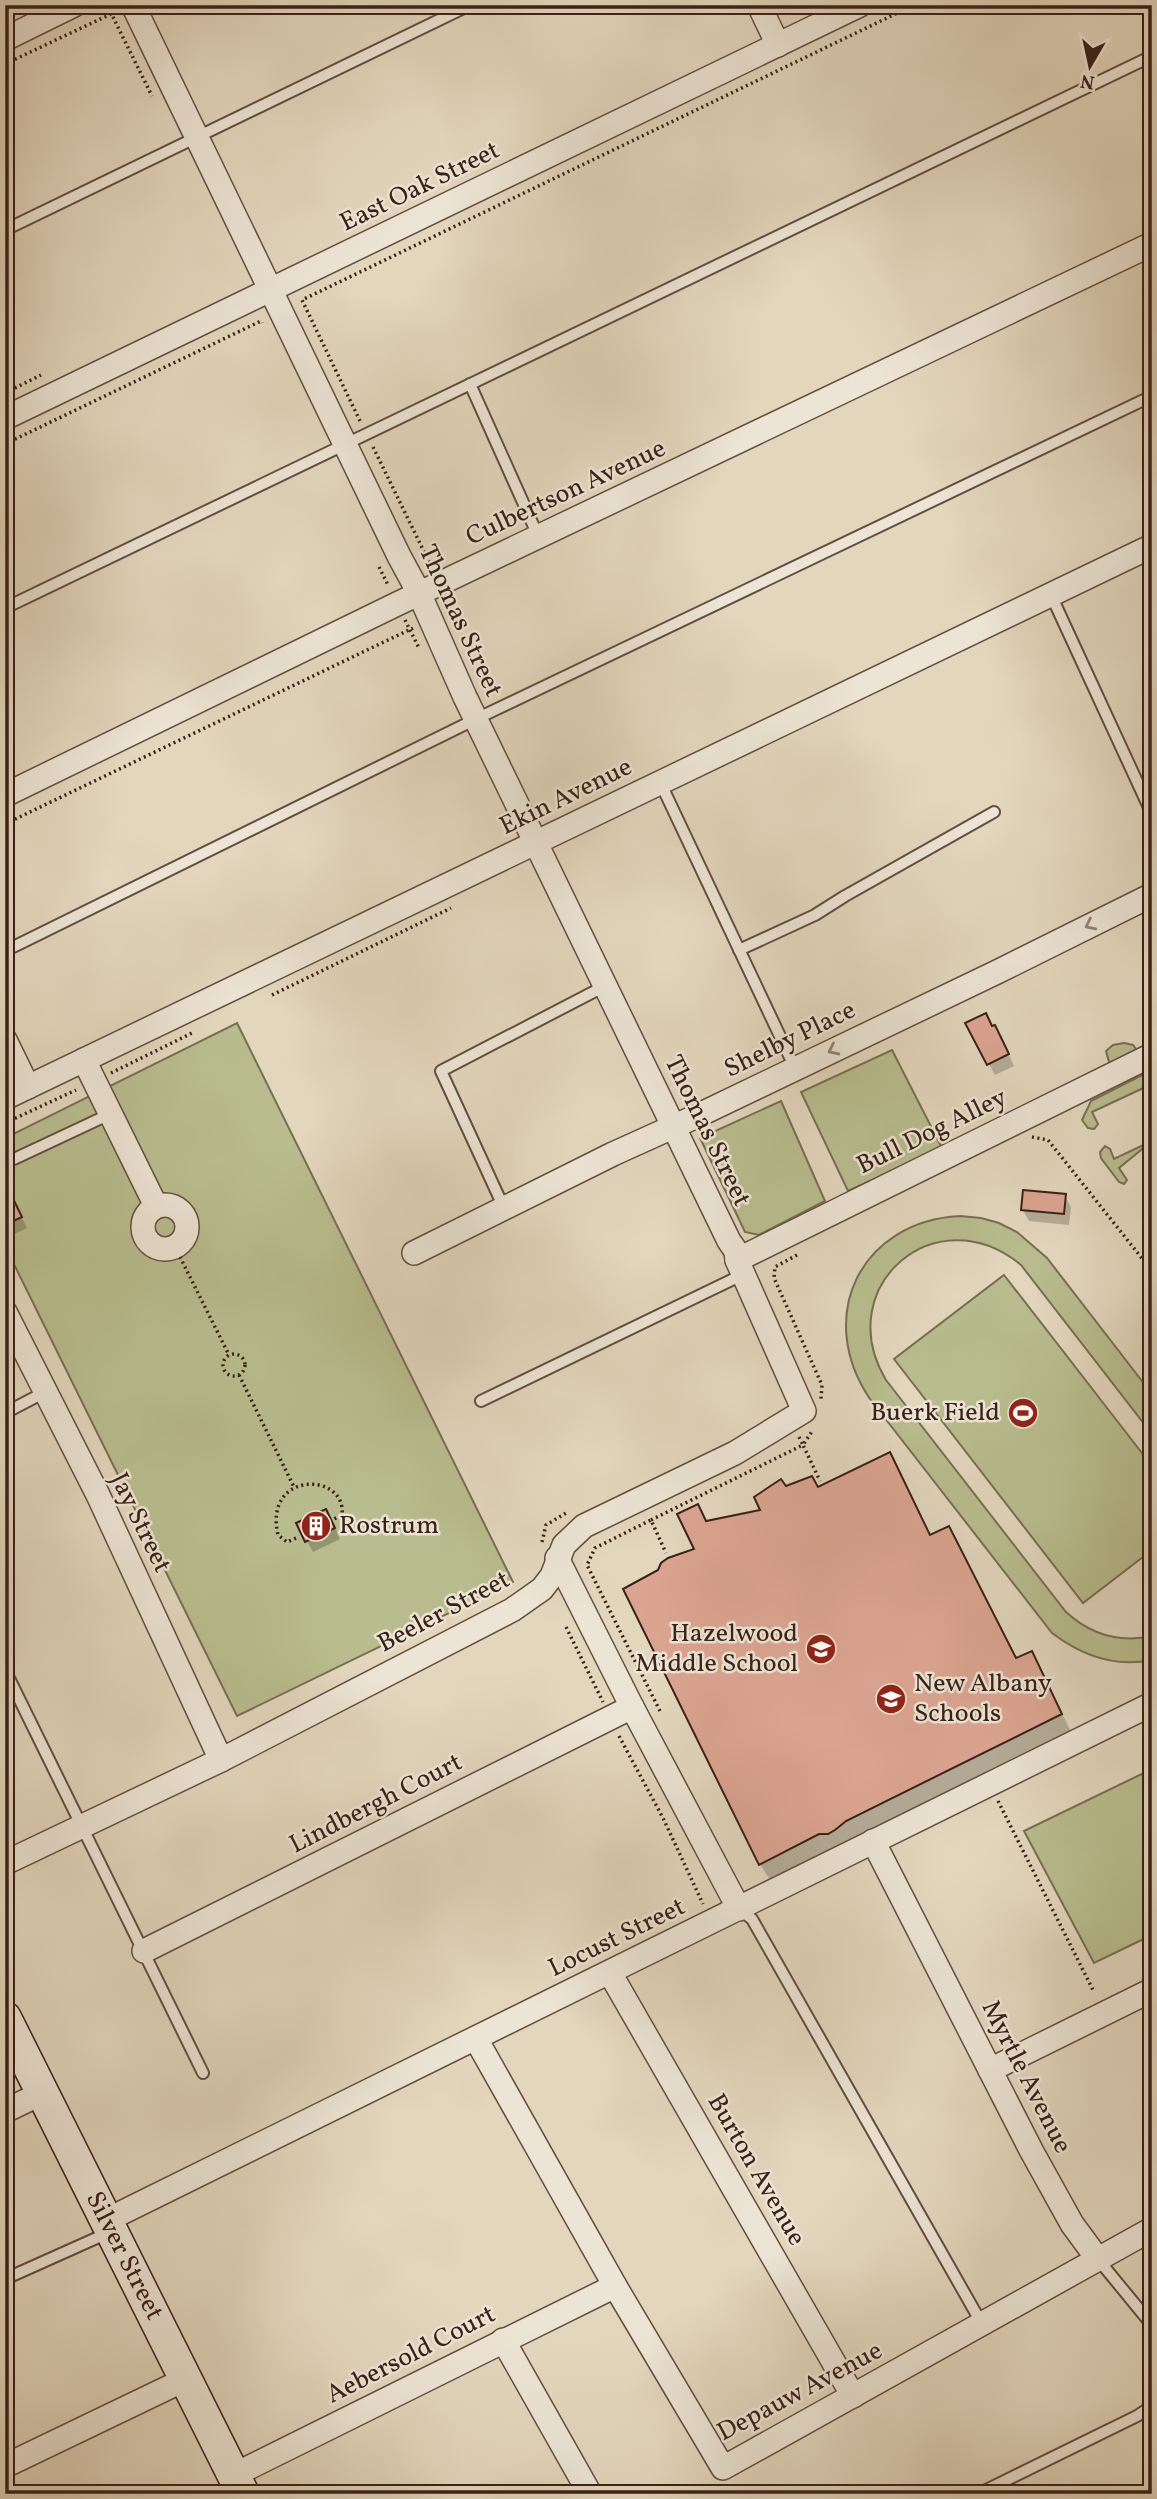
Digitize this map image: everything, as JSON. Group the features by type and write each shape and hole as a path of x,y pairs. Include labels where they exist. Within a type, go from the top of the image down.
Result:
{"main road":[{"name":"Silver Street","path":"9,2006 42,2093 238,2484"}],"street":[{"path":"5,38 74,5"},
{"path":"759,5 778,45"},
{"name":"East Oak Street","path":"5,418 860,5"},
{"name":"Thomas Street","path":"127,7 197,136 419,593 476,719 605,986 736,1251 741,1267"},
{"name":"Culbertson Avenue","path":"5,795 419,593 1152,244"},
{"name":"Ekin Avenue","path":"5,1098 1152,546"},
{"name":"Shelby Place","path":"414,1253 1152,895"},
{"path":"10,1035 28,1087"},
{"name":"Bull Dog Alley","path":"741,1267 1152,1055"},
{"path":"84,1060 156,1206"},
{"path":"170,1205 185,1217 187,1224 184,1237 175,1247 161,1248 149,1242 145,1236 143,1229 146,1215 156,1206 170,1205"},
{"name":"Beeler Street","path":"5,1863 221,1760 512,1610 542,1589 552,1576 564,1545 584,1526 735,1453 804,1411 741,1267"},
{"name":"Jay Street","path":"5,1312 98,1495 221,1760"},
{"path":"557,1558 734,1901"},
{"name":"Locust Street","path":"110,2225 610,1973 734,1901 873,1841 1152,1704"},
{"name":"Lindbergh Court","path":"144,1951 632,1707"},
{"name":"Myrtle Avenue","path":"873,1841 1072,2224 1097,2258"},
{"name":"Burton Avenue","path":"610,1973 853,2396"},
{"path":"990,2070 1152,1990"},
{"name":"Depauw Avenue","path":"476,2039 615,2286 723,2468 1152,2229"},
{"path":"5,2111 42,2093"},
{"name":"Aebersold Court","path":"238,2484 503,2340 615,2286"},
{"path":"503,2340 590,2494"},
{"path":"5,2466 186,2379"}],"lane":[{"path":"5,230 470,5"},
{"path":"5,608 1152,56"},
{"path":"470,384 539,538"},
{"path":"5,951 476,719 1152,396"},
{"path":"1051,594 1152,814"},
{"path":"660,782 795,1068"},
{"path":"739,950 815,915 994,812"},
{"path":"504,1208 441,1071 605,986"},
{"path":"14,1158 110,1114"},
{"path":"481,1401 741,1267"},
{"path":"5,1413 45,1392"},
{"path":"5,1670 203,2073"},
{"path":"734,1901 752,1919 982,2324"},
{"path":"5,2280 110,2225"},
{"name":"Myrtle Avenue","path":"1097,2258 1152,2325"},
{"path":"978,2494 1137,2416 1152,2406"}],"path":[{"path":"432,568 302,300 914,5"},
{"path":"108,7 111,14"},
{"path":"5,64 127,7"},
{"path":"5,444 261,321 267,333"},
{"path":"378,564 410,629"},
{"path":"5,824 431,620"},
{"path":"266,998 457,905"},
{"path":"5,1009 10,1035"},
{"path":"5,1123 195,1031"},
{"path":"1025,1136 1048,1140 1152,1271"},
{"path":"175,1247 229,1355"},
{"path":"802,1253 775,1267 774,1278 822,1385 821,1402"},
{"path":"237,1354 243,1359 245,1366 239,1376 229,1375 224,1370 224,1360 229,1355 237,1354"},
{"path":"239,1376 294,1487"},
{"path":"660,1712 587,1565 595,1548 803,1445 814,1430 817,1420"},
{"path":"803,1445 820,1481"},
{"path":"296,1538 287,1542 278,1535 275,1517 282,1499 294,1487 312,1484 330,1490 337,1496 343,1508 342,1515 334,1519"},
{"path":"651,1520 666,1553"},
{"path":"618,1734 663,1818 704,1905"},
{"path":"988,1783 1093,1990"},
{"path":"697,1908 734,1901"},
{"path":"5,1981 9,2006"}],"green space":[{"path":"237,1023 513,1582 237,1716 5,1246 5,1138"},
{"path":"1113,1045 1133,1045 1138,1052 1110,1065 1106,1051"},
{"path":"892,1050 942,1148 848,1191 801,1092"},
{"path":"1152,1070 1152,1084 1092,1112 1098,1124 1094,1129 1088,1128 1082,1120 1091,1101"},
{"path":"781,1101 825,1201 759,1235 745,1232 700,1138"},
{"path":"1152,1141 1119,1168 1127,1180 1124,1184 1119,1182 1101,1158 1100,1152 1105,1146 1110,1149 1114,1159"},
{"path":"960,1216 999,1223 1017,1232 1047,1258 1152,1394 1152,1434 1021,1265 989,1246 957,1240 927,1246 901,1261 882,1284 872,1313 872,1345 886,1380 1066,1612 1085,1626 1106,1635 1128,1638 1152,1636 1152,1660 1124,1662 1099,1658 1075,1648 1052,1633 870,1399 854,1368 847,1336 848,1306 857,1278 873,1254 896,1235 925,1222"},
{"name":"Buerk Field","path":"1004,1275 1152,1466 1152,1550 1083,1603 894,1359"},
{"path":"1152,1769 1152,1935 1094,1963 1024,1831"}],"building":[{"path":"986,1013 1009,1054 987,1065 965,1023"},
{"path":"5,1182 22,1217 5,1225"},
{"path":"1023,1190 1066,1194 1064,1214 1021,1210"},
{"path":"890,1452 930,1535 949,1526 1016,1658 1032,1651 1062,1714 846,1821 828,1834 819,1834 759,1865 623,1589 658,1570 661,1563 668,1558 694,1549 677,1514 698,1504 706,1521 760,1510 754,1497 781,1479 786,1486 812,1476 818,1487"},
{"name":"Rostrum","path":"326,1509 335,1528 305,1542 296,1523"}],"place":[{"name":"Buerk Field","path":"1023,1413"},
{"name":"Rostrum","path":"316,1526"},
{"name":"Hazelwood Middle School","path":"821,1649"},
{"name":"New Albany Schools","path":"891,1699"}]}
